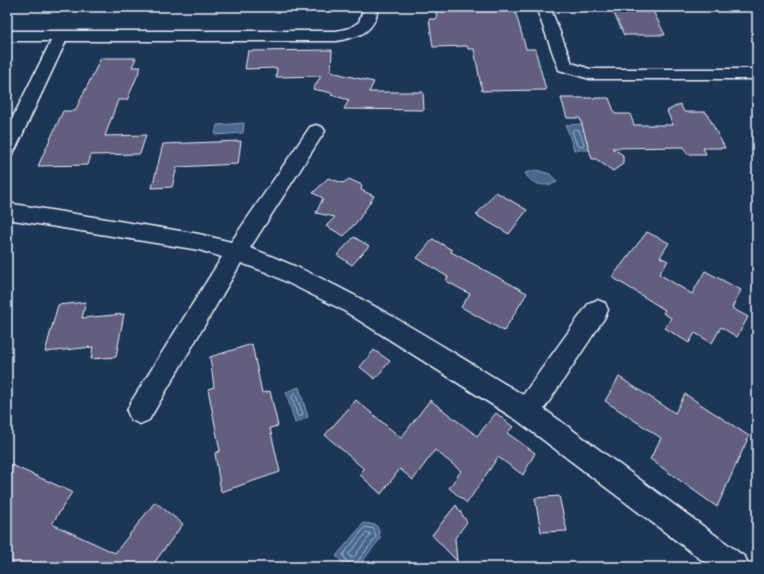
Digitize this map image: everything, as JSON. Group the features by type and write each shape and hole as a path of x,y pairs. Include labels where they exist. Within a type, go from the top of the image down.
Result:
{"street":[{"path":"7,36 336,36 359,31 371,18 371,7"},
{"path":"543,7 562,61 571,70 590,74 757,74"},
{"path":"7,148 12,126 62,35"},
{"path":"140,411 236,252 316,131"},
{"path":"7,211 34,214 184,239 236,252 274,266 349,302 527,412 735,567"},
{"path":"527,412 597,310"}],"water":[{"path":"244,123 243,133 215,135 217,125"},
{"path":"582,124 591,150 574,150 566,125"},
{"path":"536,170 550,174 557,182 548,185 535,183 525,173"},
{"path":"299,387 308,417 295,423 286,392"},
{"path":"364,523 376,525 379,531 380,539 358,567 347,567 336,556"}],"building":[{"path":"435,7 514,7 526,49 535,49 546,90 482,91 474,49 468,49 467,46 433,47 429,19 437,19"},
{"path":"611,7 651,7 665,35 624,35"},
{"path":"332,50 331,72 374,82 369,92 423,92 424,110 344,109 349,100 331,95 332,93 313,89 321,76 276,77 277,68 245,69 248,51"},
{"path":"101,58 136,58 132,67 141,67 127,100 118,100 105,136 146,135 140,154 91,155 88,165 38,166 63,111 75,111"},
{"path":"561,98 609,98 615,114 630,114 634,125 673,125 667,111 680,104 684,112 706,112 725,148 703,148 706,154 687,154 684,147 612,148 623,155 623,164 613,171 596,159 592,159 580,118 567,118"},
{"path":"241,141 238,164 177,167 172,187 152,188 163,144"},
{"path":"328,178 343,183 349,179 362,185 361,190 374,196 359,219 344,236 326,226 335,217 316,213 323,198 313,193"},
{"path":"496,192 527,210 509,234 476,215"},
{"path":"647,232 669,243 660,257 668,261 659,274 692,294 705,271 741,290 732,308 748,317 737,337 721,327 712,343 695,333 689,343 665,328 671,318 663,313 665,310 612,277"},
{"path":"354,237 369,246 352,265 337,255"},
{"path":"433,239 452,250 451,252 527,293 504,331 461,307 470,294 446,281 448,277 417,258"},
{"path":"86,302 82,318 124,314 116,357 91,359 93,347 45,352 58,305"},
{"path":"252,344 262,393 270,391 278,426 270,428 280,472 221,492 215,453 220,451 208,389 214,387 210,357"},
{"path":"374,350 390,361 375,379 360,367"},
{"path":"619,377 675,413 685,394 749,436 717,507 650,459 661,438 605,401"},
{"path":"356,400 401,438 430,400 477,436 496,413 513,427 507,433 535,453 523,475 498,457 467,503 449,488 461,471 435,450 413,480 400,469 381,494 359,474 364,469 325,435"},
{"path":"7,463 72,492 52,524 115,553 155,502 183,524 151,567 7,567"},
{"path":"559,496 567,531 541,532 535,498"},
{"path":"456,505 467,522 455,538 457,561 432,535"}]}
